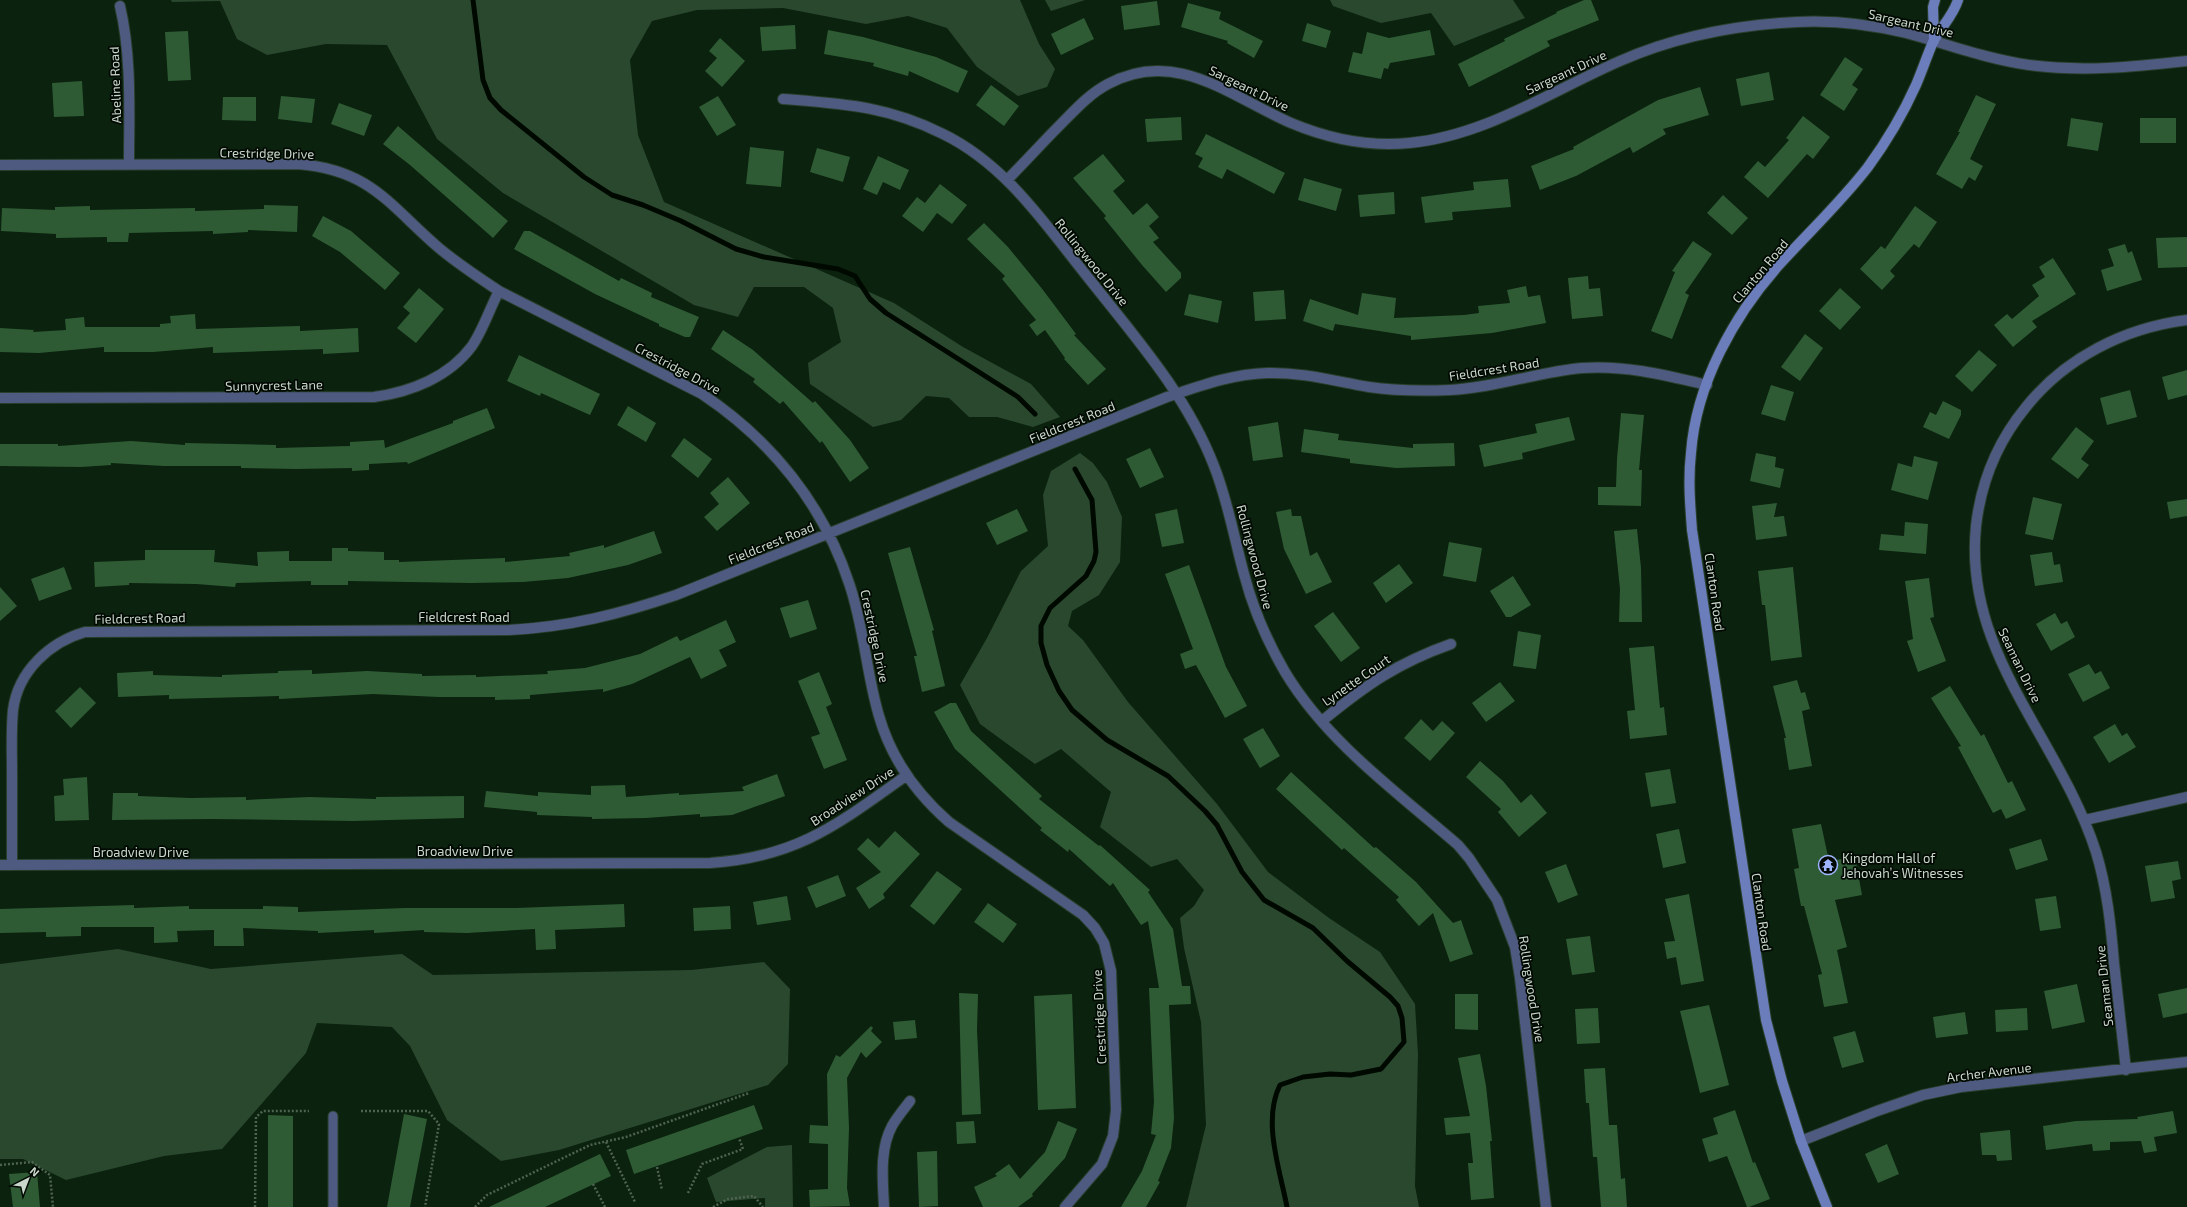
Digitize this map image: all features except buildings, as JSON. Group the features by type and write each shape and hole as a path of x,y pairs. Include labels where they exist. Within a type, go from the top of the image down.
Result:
{"main road":[{"name":"Clanton Road","path":"1934,41 1933,7 1935,0"},
{"name":"Clanton Road","path":"1827,1207 1801,1141 1782,1080 1759,981 1692,530 1689,488 1691,451 1698,413 1707,385 1720,352 1734,324 1752,298 1779,265 1844,197 1869,166 1896,125 1916,86 1934,41 1955,11 1958,0"}],"street":[{"name":"Abeline Road","path":"120,6 125,28 129,65 129,164"},
{"name":"Sargeant Drive","path":"1007,180 1088,97 1108,84 1140,73 1167,71 1185,73 1206,79 1290,122 1336,137 1372,143 1406,143 1443,138 1478,128 1623,60 1665,44 1727,30 1779,23 1816,21 1860,24 1902,32 1990,57 2028,65 2111,69 2187,61"},
{"name":"Rollingwood Drive","path":"783,99 856,105 910,119 961,144 1007,180 1031,207 1126,325 1177,393 1214,465 1229,514 1244,576 1262,630 1286,674 1322,721 1351,752 1458,845 1489,885 1498,900 1510,930 1520,978 1546,1207"},
{"name":"Crestridge Drive","path":"0,165 298,164 338,171 363,181 383,194 439,247 471,273 499,290 702,394 725,409 776,456 797,482 830,533 850,584 878,715 894,752 907,775 937,811 950,822 1083,915 1095,928 1104,943 1111,971 1116,1110 1113,1136 1102,1164 1065,1207"},
{"name":"Sunnycrest Lane","path":"0,398 374,397 397,394 422,385 454,364 472,345 499,290"},
{"name":"Seaman Drive","path":"2126,1070 2106,890 2097,854 2085,820 2067,781 2005,671 1990,638 1980,603 1974,547 1978,512 1992,464 2012,426 2035,395 2059,373 2102,345 2134,332 2165,323 2187,320"},
{"name":"Fieldcrest Road","path":"12,864 12,731 16,699 30,669 44,653 71,636 86,632 128,631 509,630 579,623 631,611 676,595 1177,393 1221,379 1268,373 1304,374 1368,387 1408,391 1451,390 1495,385 1582,368 1618,368 1654,372 1707,385"},
{"name":"Lynette Court","path":"1322,721 1390,670 1420,655 1451,644"},
{"name":"Broadview Drive","path":"0,864 147,866 710,863 740,861 787,849 819,835 907,775"},
{"path":"2085,820 2187,797"},
{"name":"Archer Avenue","path":"1801,1141 1877,1110 1923,1095 1961,1087 2126,1070 2187,1062"},
{"path":"884,1207 883,1169 886,1145 892,1127 910,1100"}],"lane":[{"path":"333,1116 333,1207"}],"path":[{"path":"475,1207 487,1195 590,1145 626,1137 749,1093"},
{"path":"256,1207 256,1117 264,1110 309,1110"},
{"path":"361,1111 428,1111 439,1124 425,1207"},
{"path":"688,1192 702,1164 743,1149 739,1138"},
{"path":"606,1142 635,1202"},
{"path":"0,1165 32,1162 50,1174 52,1207"},
{"path":"657,1167 662,1190"},
{"path":"593,1184 605,1207"},
{"path":"713,1207 728,1199 754,1196 763,1207"}],"green space":[{"path":"171,0 1020,0 1039,44 1055,69 1047,87 1018,96 977,67 947,28 908,16 866,24 783,8 697,10 652,21 630,60 638,135 664,202 894,303 963,347 1031,384 1060,417 1033,427 997,417 969,417 949,398 926,396 901,420 873,427 810,384 808,363 841,342 833,308 804,287 754,287 738,317 694,305 503,193 437,139 387,45 326,44 267,55 237,39 220,1 172,2"},
{"path":"1045,0 1085,0 1051,11"},
{"path":"1330,0 1513,0 1525,18 1454,46 1431,13 1381,23 1333,6"},
{"path":"1080,453 1093,463 1107,482 1122,517 1120,562 1099,595 1072,611 1068,626 1083,640 1128,702 1217,804 1268,872 1329,918 1380,952 1415,1004 1418,1054 1415,1186 1419,1207 1186,1207 1206,1125 1201,1022 1184,948 1180,918 1194,906 1204,890 1177,859 1151,867 1100,827 1111,792 1061,749 1035,764 980,724 960,685 987,638 1021,571 1048,546 1043,495 1051,471"},
{"path":"118,949 211,969 402,954 433,975 691,970 764,962 790,989 788,1064 768,1085 559,1150 501,1161 447,1120 410,1046 392,1027 317,1023 306,1053 222,1149 164,1156 66,1180 23,1159 0,1159 0,964"},
{"path":"792,1145 793,1207 765,1207 765,1198 716,1202 707,1178 767,1147"}],"waterway":[{"path":"473,0 483,80 490,98 501,110 584,177 612,195 643,205 681,221 736,249 764,257 838,269 855,276 870,299 886,313 1018,397 1035,414"},
{"path":"1075,469 1092,500 1096,552 1094,561 1086,576 1050,608 1041,626 1041,643 1047,665 1059,691 1072,710 1107,740 1168,776 1205,811 1217,825 1242,872 1264,900 1313,928 1347,961 1390,997 1398,1006 1402,1018 1404,1042 1381,1069 1351,1075 1330,1074 1303,1077 1280,1085 1275,1099 1272,1130 1277,1162 1287,1207"}],"place":[{"name":"Kingdom Hall of Jehovah’s Witnesses","path":"1828,865"}]}
